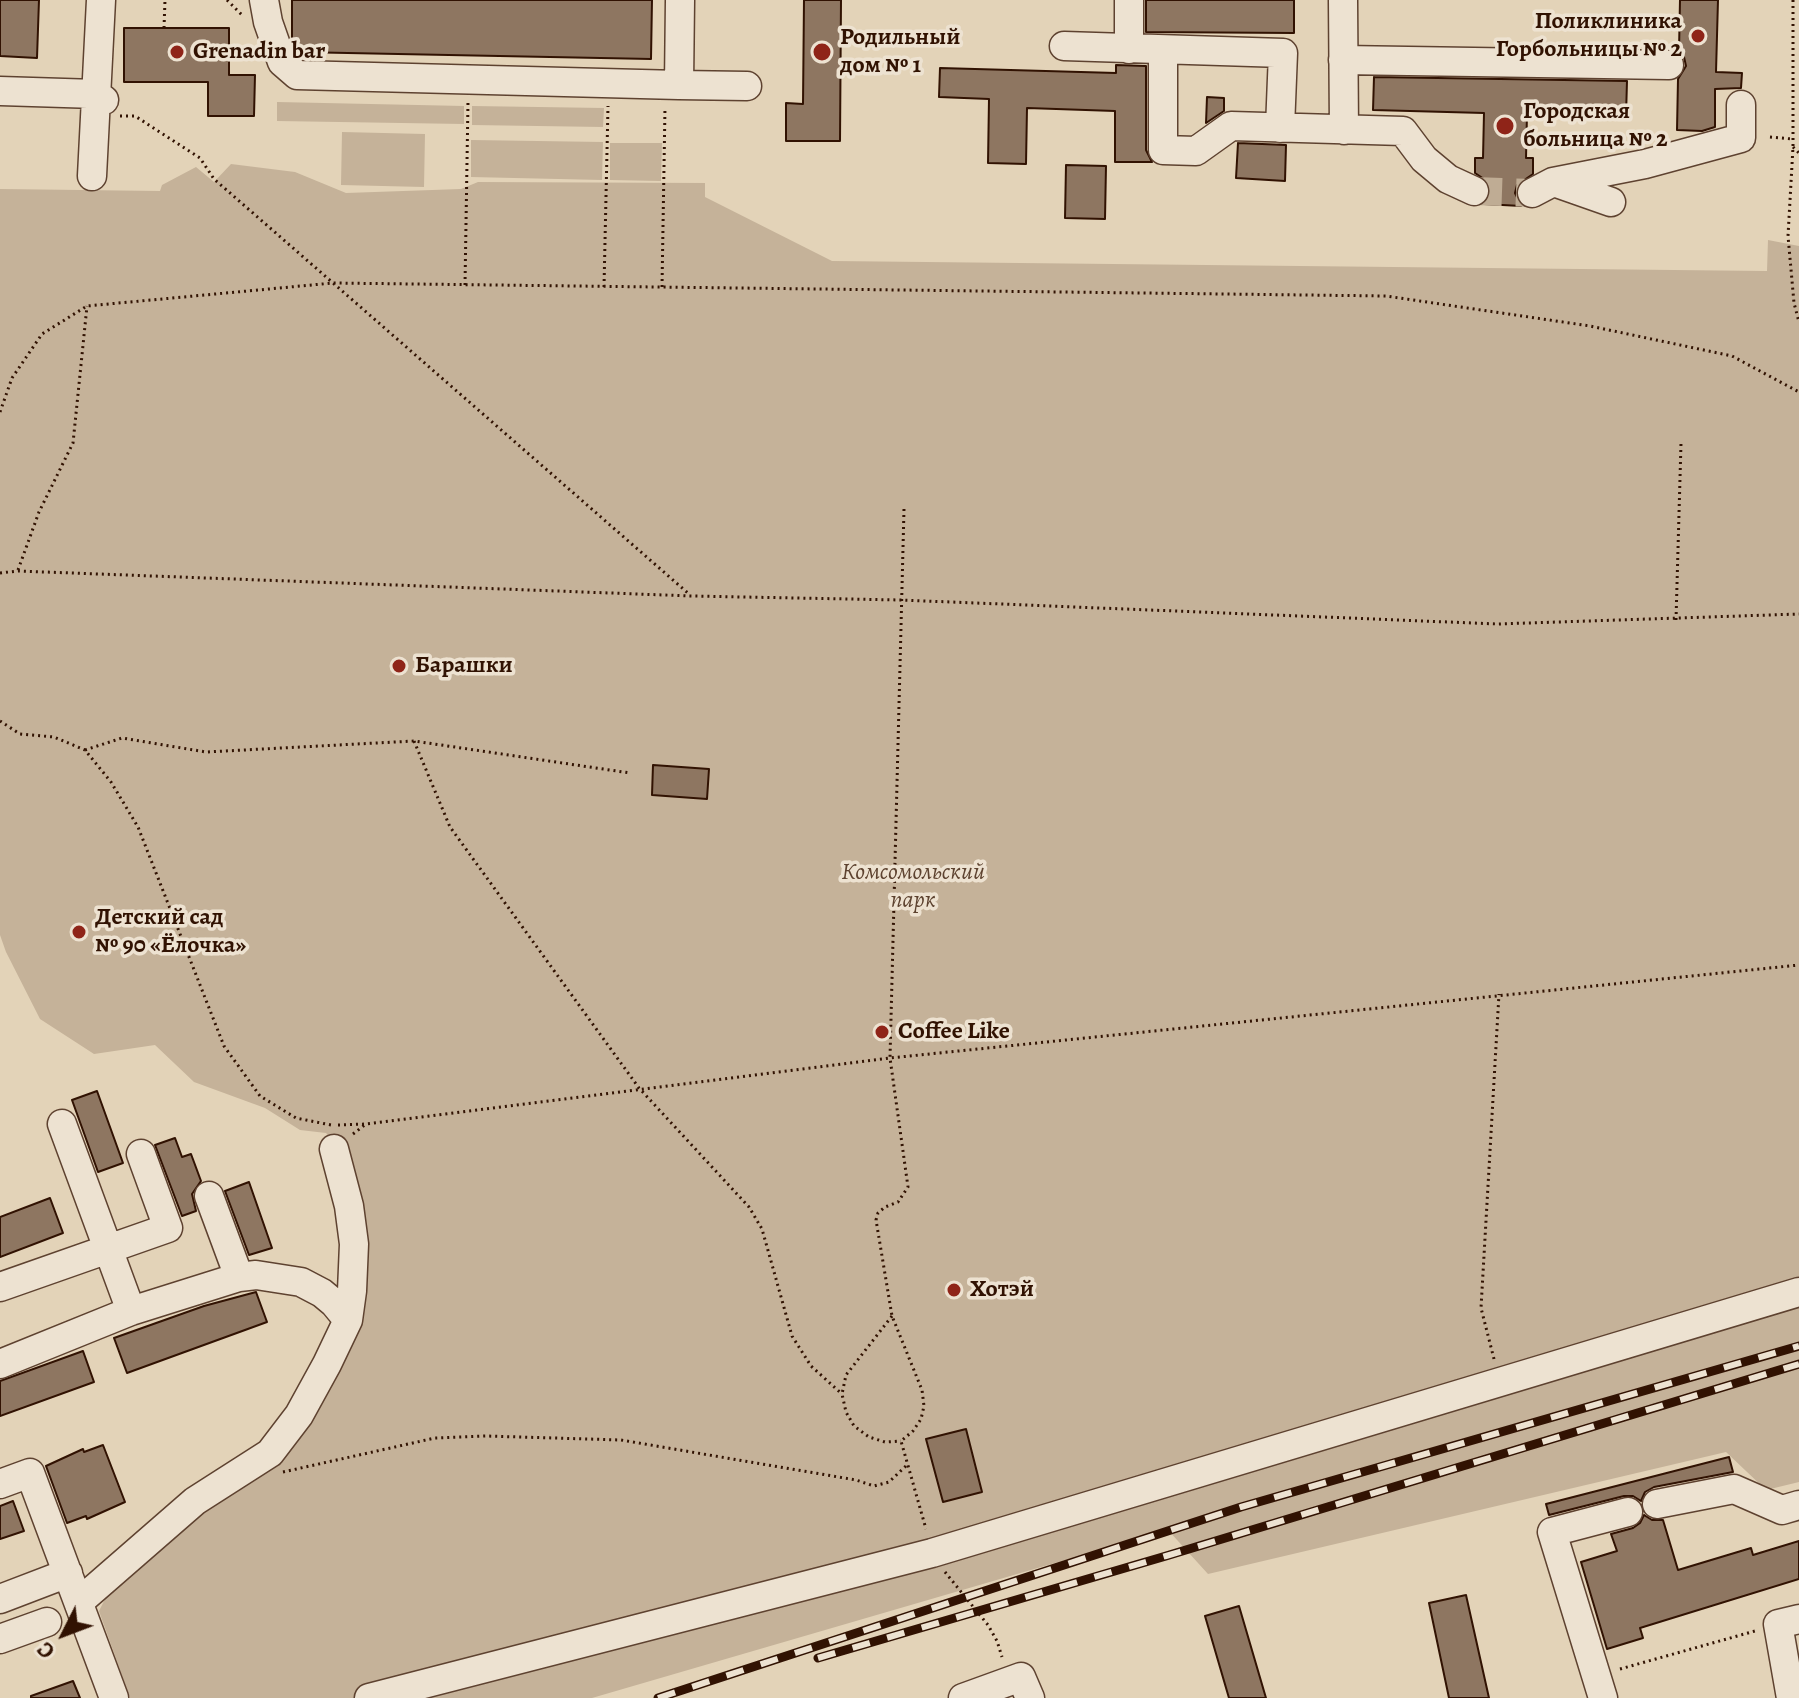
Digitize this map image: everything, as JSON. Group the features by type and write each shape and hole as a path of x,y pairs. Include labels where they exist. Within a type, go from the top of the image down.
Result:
{"lane":[{"path":"92,176 99,103 101,0"},
{"path":"264,0 282,62 297,75 747,86"},
{"path":"672,84 680,0"},
{"path":"1129,0 1129,49"},
{"path":"1343,0 1344,130"},
{"path":"1064,46 1283,53 1280,128"},
{"path":"1163,50 1163,150 1196,151 1231,126 1403,131 1424,159 1448,179 1474,191"},
{"path":"1343,60 1669,65"},
{"path":"0,91 99,103"},
{"path":"1611,202 1542,188 1741,138 1741,105"},
{"path":"62,1124 131,1311"},
{"path":"79,1602 195,1501 270,1453 299,1415 348,1320 352,1291 354,1244 349,1206 334,1149"},
{"path":"0,1287 168,1228 141,1154"},
{"path":"209,1196 239,1277"},
{"path":"0,1364 131,1311 239,1277 256,1275 301,1282 322,1293 348,1320"},
{"path":"369,1698 932,1553 1799,1292"},
{"path":"0,1484 30,1473 114,1698"},
{"path":"1657,1504 1734,1489 1782,1510 1799,1505"},
{"path":"1600,1687 1552,1532 1628,1512"},
{"path":"0,1599 68,1573"},
{"path":"0,1639 47,1622"},
{"path":"1789,1622 1791,1698"},
{"path":"966,1698 1019,1690"}],"path":[{"path":"164,28 165,0"},
{"path":"1793,0 1793,147 1788,236 1794,303 1799,322"},
{"path":"465,285 469,80"},
{"path":"604,287 608,83"},
{"path":"662,287 672,84"},
{"path":"99,103 135,116 200,158 214,179 691,596"},
{"path":"1770,137 1792,139"},
{"path":"1793,147 1799,153"},
{"path":"0,412 12,378 42,334 87,306 333,283 1386,296 1590,326 1732,356 1799,392"},
{"path":"18,571 39,512 73,443 87,306"},
{"path":"1676,620 1681,443"},
{"path":"892,1316 846,1375 842,1394 846,1412 854,1426 869,1437 885,1442 901,1441 913,1431 921,1419 924,1406 917,1373 892,1316 876,1220 878,1213 898,1202 908,1187 890,1058 904,509"},
{"path":"0,573 18,571 691,596 901,600 1498,624 1799,614"},
{"path":"0,721 20,734 54,737 85,750 111,782 138,827 224,1046 260,1096 296,1118 330,1125 366,1124 890,1058 1799,965"},
{"path":"85,750 122,738 206,752 414,741 630,773"},
{"path":"414,741 450,827 639,1088 749,1207 762,1229 792,1336 811,1366 842,1394"},
{"path":"1499,994 1481,1308 1500,1382"},
{"path":"274,1474 435,1438 486,1436 621,1440 856,1480 874,1486 889,1482 908,1464"},
{"path":"901,1441 932,1553 993,1633 1019,1690"},
{"path":"1600,1687 1789,1622"}],"green space":[{"path":"277,102 464,106 464,124 277,121"},
{"path":"472,106 604,108 603,127 472,125"},
{"path":"342,132 425,134 424,187 341,185"},
{"path":"471,140 603,142 602,180 471,177"},
{"path":"610,143 662,143 661,181 610,180"},
{"name":"Комсомольский парк","path":"231,164 295,172 346,193 461,189 478,182 705,183 705,197 832,261 1767,271 1768,240 1799,246 1799,1482 1766,1490 1726,1452 1208,1574 1168,1530 592,1698 130,1698 99,1611 111,1587 201,1504 277,1455 344,1353 349,1160 326,1133 300,1130 265,1108 194,1082 155,1045 94,1054 40,1019 6,952 0,935 0,189 160,191 162,185 196,167 214,182"}],"building":[{"path":"0,0 39,0 37,58 0,56"},
{"path":"292,0 652,0 651,59 297,52 292,38"},
{"name":"Родильный дом № 1","path":"804,0 841,0 840,141 786,141 786,103 803,104"},
{"path":"1146,0 1294,0 1294,33 1146,32"},
{"name":"Поликлиника Горбольницы № 2","path":"1680,0 1718,0 1716,72 1742,73 1741,88 1715,89 1715,127 1702,131 1677,130 1678,79 1686,66 1679,51"},
{"name":"Grenadin bar","path":"124,28 229,28 229,75 255,75 254,116 208,116 208,82 124,82"},
{"path":"1116,65 1146,66 1146,150 1152,162 1115,162 1115,111 1027,108 1026,164 988,163 989,99 939,97 940,68 1116,73"},
{"name":"Городская больница № 2","path":"1374,77 1627,81 1626,116 1527,114 1526,158 1533,158 1533,174 1517,185 1515,193 1521,206 1484,204 1490,197 1491,189 1487,181 1475,173 1475,158 1483,158 1484,113 1373,110"},
{"path":"1207,97 1224,98 1224,111 1206,123"},
{"path":"1238,143 1286,145 1285,181 1236,178"},
{"path":"1066,165 1106,166 1105,219 1065,218"},
{"path":"653,765 709,769 707,799 652,795"},
{"path":"97,1091 123,1163 98,1172 72,1100"},
{"path":"175,1138 182,1157 191,1154 201,1181 192,1194 196,1211 182,1216 155,1145"},
{"path":"249,1182 272,1248 249,1255 225,1191"},
{"path":"50,1198 63,1233 0,1257 0,1217"},
{"path":"256,1292 267,1322 127,1373 114,1338 204,1306"},
{"path":"83,1351 94,1382 0,1416 0,1381"},
{"path":"966,1429 982,1492 943,1502 926,1439"},
{"path":"103,1445 125,1502 87,1519 86,1516 67,1523 46,1466 83,1449 84,1452"},
{"path":"1729,1457 1733,1472 1654,1487 1645,1492 1641,1501 1633,1496 1624,1496 1549,1515 1546,1504"},
{"path":"13,1501 24,1531 0,1539 0,1506"},
{"path":"1644,1515 1652,1520 1663,1520 1678,1570 1751,1548 1753,1555 1799,1541 1799,1579 1640,1628 1643,1638 1607,1649 1581,1562 1617,1551 1611,1534 1633,1528"},
{"path":"1466,1595 1489,1698 1449,1698 1429,1603"},
{"path":"1239,1606 1266,1698 1229,1698 1205,1616"},
{"path":"73,1681 80,1698 31,1698 31,1696"}],"tunnel":[{"path":"1474,191 1532,193"}],"railway":[{"path":"658,1698 1241,1507 1799,1346"},
{"path":"818,1658 1799,1364"}],"place":[{"name":"Поликлиника Горбольницы № 2","path":"1698,36"},
{"name":"Grenadin bar","path":"177,52"},
{"name":"Родильный дом № 1","path":"822,52"},
{"name":"Городская больница № 2","path":"1505,126"},
{"name":"Барашки","path":"399,666"},
{"name":"Детский сад № 90 «Ёлочка»","path":"79,932"},
{"name":"Coffee Like","path":"882,1032"},
{"name":"Хотэй","path":"954,1290"}]}
